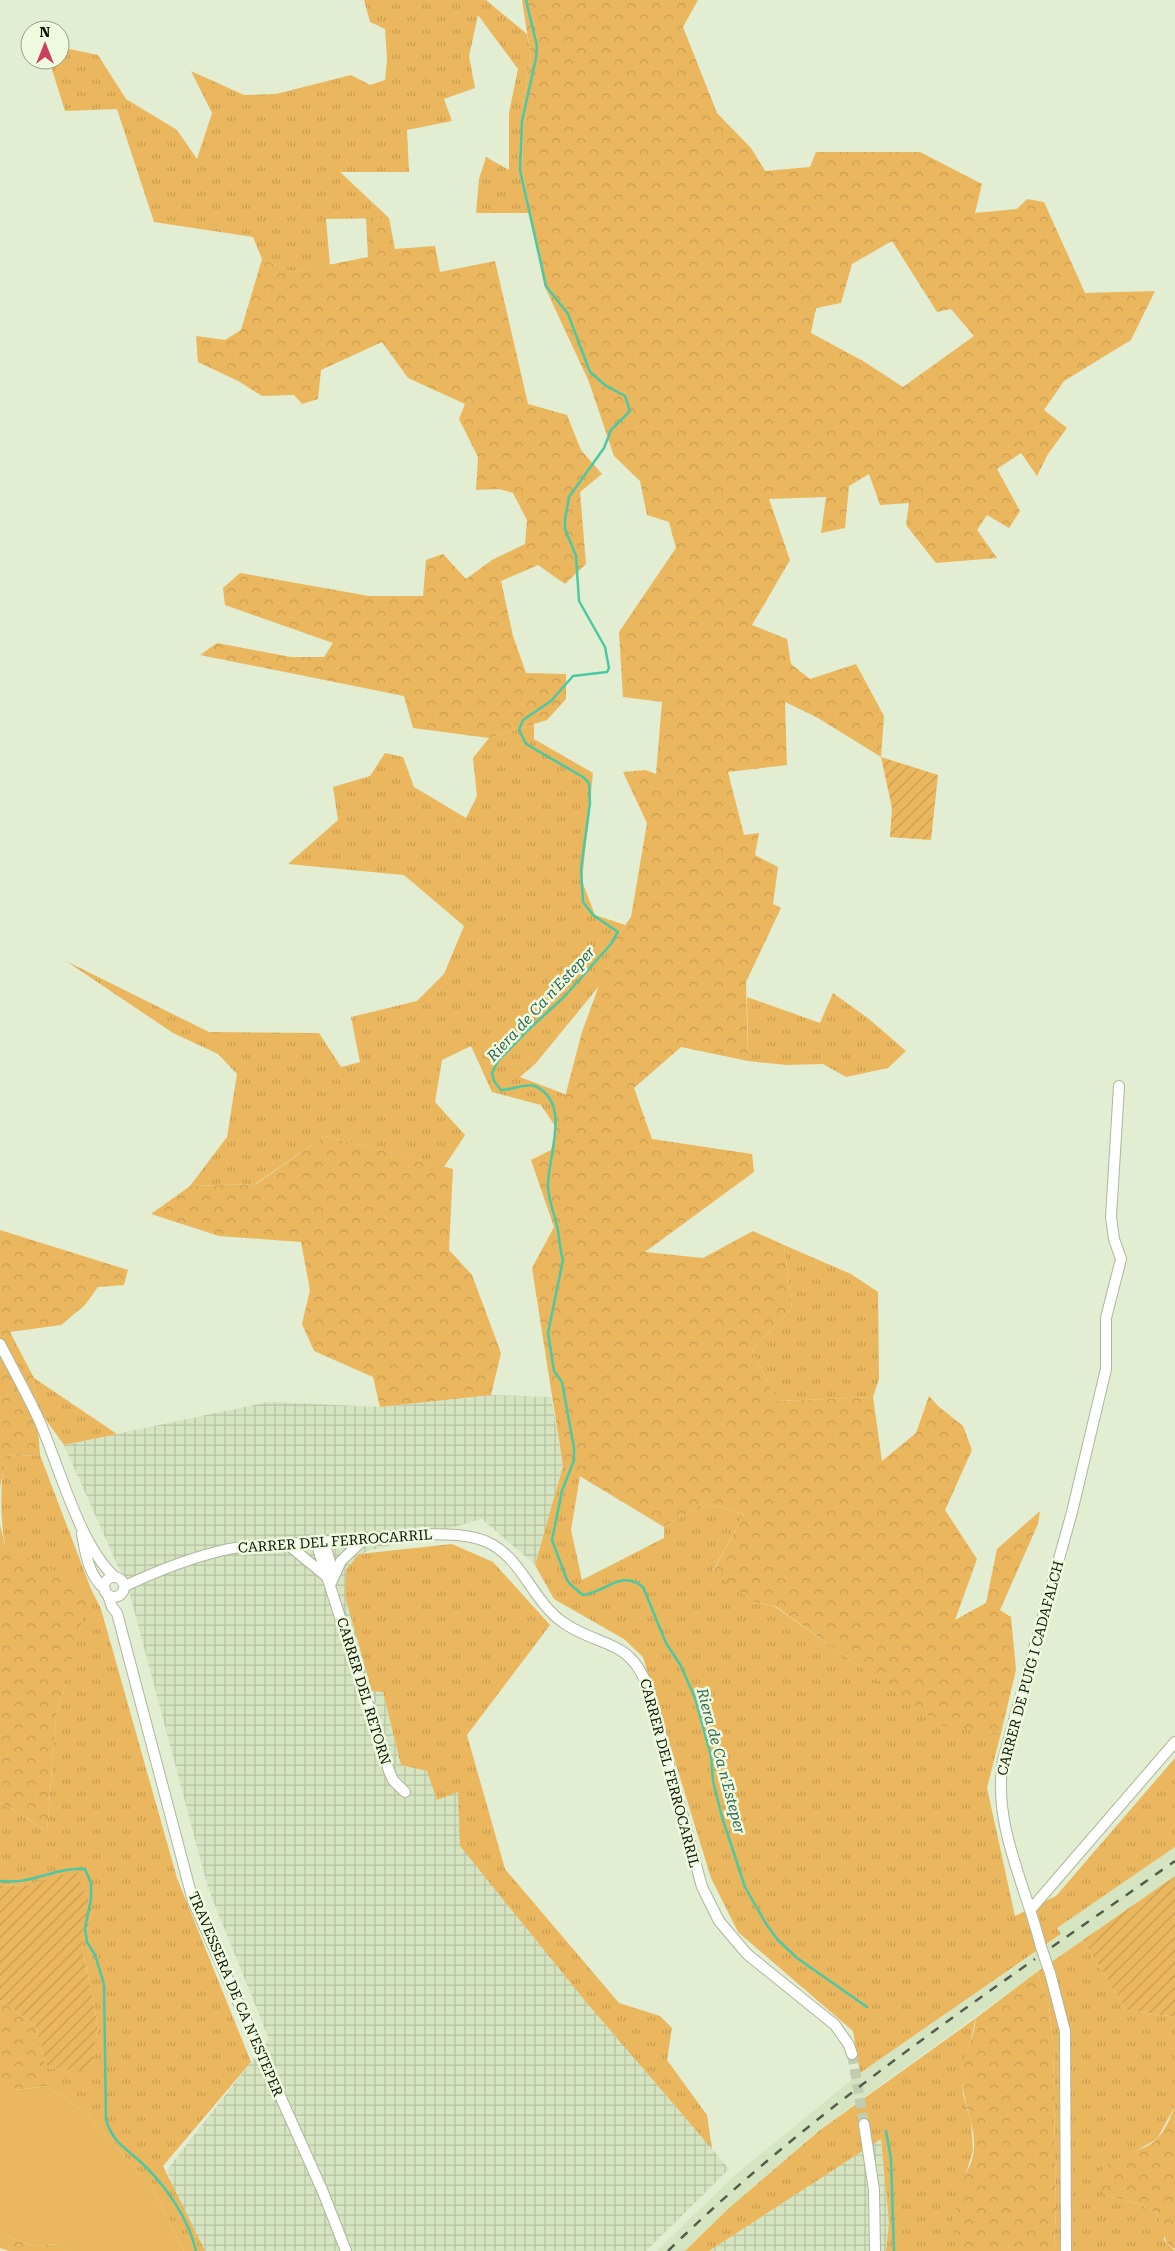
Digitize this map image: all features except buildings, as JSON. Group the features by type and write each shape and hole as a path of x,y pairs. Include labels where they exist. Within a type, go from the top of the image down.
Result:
{"street":[{"name":"CARRER DE PUIG I CADAFALCH","path":"1066,2251 1065,2032 1050,1973 1003,1823 999,1780 1072,1512 1106,1368 1106,1318 1121,1259 1114,1239 1111,1217 1119,1086"},
{"name":"TRAVESSERA DE CA N'ESTEPER","path":"0,1344 38,1419 81,1525 104,1567 120,1584 117,1613 194,1901 323,2192 346,2251"},
{"name":"TRAVESSERA DE CA N'ESTEPER","path":"81,1525 85,1554 99,1584 106,1592 112,1607 117,1613"},
{"name":"CARRER DEL FERROCARRIL","path":"120,1584 220,1551 252,1545 439,1534 478,1539 494,1545 507,1557 543,1606 557,1618 565,1624 622,1650 636,1662 643,1673 649,1690 702,1887 719,1921 748,1954 835,2025 849,2045 852,2054"},
{"path":"286,1543 331,1580 341,1561 364,1539"},
{"name":"CARRER DEL RETORN","path":"320,1542 389,1771 393,1780 405,1792"},
{"path":"107,1580 120,1584 113,1597 106,1592 107,1580"},
{"path":"1031,1909 1175,1742"},
{"path":"864,2124 874,2190 875,2251"}],"shaded area":[{"path":"491,1395 551,1397 563,1466 535,1565 482,1519 359,1554 383,1692 401,1765 427,1771 458,1792 461,1847 586,2002 729,2169 646,2251 194,2251 167,2170 269,2039 208,1888 129,1591 64,1445 268,1402 380,1407"},
{"path":"1175,1847 1175,1876 1037,1972 820,2129 728,2209 685,2251 657,2251 734,2176 860,2073 1061,1935 1057,1928"},
{"path":"881,2139 889,2223 886,2251 709,2251"}],"green space":[{"path":"364,0 486,0 527,34 531,57 524,95 522,169 530,213 476,213 479,179 486,157 509,170 509,113 518,69 478,15 469,56 475,88 444,99 452,121 407,130 409,172 340,172 389,218 326,219 330,265 293,272 262,259 253,237 154,222 117,109 65,111 52,70 70,70 70,49 98,55 126,99 177,130 197,159 212,113 191,71 244,95 276,94 351,75 370,85 385,80 387,59 385,29 370,22"},
{"path":"522,0 698,0 683,27 717,113 751,148 765,171 810,167 816,152 920,152 982,184 975,213 1017,209 1027,199 1044,202 1085,293 1155,291 1131,340 1064,381 1044,410 1067,428 1048,454 1037,476 1021,453 997,469 1020,511 1009,528 987,515 977,530 997,558 936,563 906,525 909,503 880,505 869,474 849,486 845,528 821,533 826,497 769,499 790,560 752,625 787,639 791,664 810,679 856,664 884,716 881,757 818,718 785,702 787,765 728,772 744,835 759,833 755,855 778,867 773,904 781,908 746,982 748,1061 681,1047 634,1088 652,1139 752,1154 754,1172 645,1252 703,1258 753,1231 784,1245 792,1308 752,1350 777,1401 873,1397 882,1461 916,1433 929,1396 938,1406 963,1426 972,1450 945,1510 977,1559 955,1620 986,1603 997,1549 1040,1511 1038,1524 1000,1610 1011,1617 1016,1670 1001,1733 943,1726 775,1606 754,1602 713,1572 744,1514 704,1503 664,1527 563,1466 532,1268 554,1227 531,1160 551,1150 582,1032 617,936 631,917 647,823 623,772 645,770 656,774 662,702 623,697 619,632 676,548 669,522 647,515 640,481 614,456 589,382 544,285 522,169 524,95 531,57","holes":["892,241 937,312 951,309 974,336 903,387 863,361 811,333 816,308 841,303 852,264"]},
{"path":"366,218 389,218 395,249 435,246 440,272 495,261 528,404 567,415 581,450 602,474 580,492 586,564 565,584 538,565 501,581 513,636 526,673 566,674 566,699 547,720 489,738 413,728 404,696 200,655 217,643 291,657 324,657 333,643 225,605 223,588 240,573 369,596 423,596 426,560 443,554 466,579 492,560 525,544 527,520 513,493 499,489 476,490 478,457 459,419 465,404 408,378 382,342 321,370 318,399 302,404 294,395 262,396 240,382 198,362 196,336 225,340 241,330 262,259 293,272 368,257"},
{"path":"534,724 534,739 593,773 582,881 595,915 625,925 617,936 600,985 536,1063 520,1077 567,1095 557,1129 541,1105 492,1092 471,1046 442,1060 435,1102 465,1135 444,1167 325,1136 255,1184 190,1186 227,1137 237,1074 218,1054 173,1033 66,961 209,1032 319,1033 341,1067 360,1062 351,1017 417,1001 444,974 464,926 404,875 288,864 338,820 333,787 370,776 385,753 403,757 414,787 466,818 477,796 473,758 489,738"},
{"path":"881,757 938,775 931,840 890,837 892,808"},
{"path":"833,993 869,1019 906,1051 888,1068 846,1077 823,1064 787,1065 748,1061 747,997 820,1023"},
{"path":"325,1136 453,1169 449,1250 472,1275 501,1353 491,1395 380,1407 373,1377 314,1351 302,1324 310,1290 301,1242 219,1236 151,1214 190,1186 256,1184"},
{"path":"0,1230 128,1270 124,1285 98,1287 85,1305 61,1325 10,1332 34,1378 40,1455 6,1456 0,1488"},
{"path":"784,1245 851,1274 878,1292 879,1379 873,1397 777,1401 752,1350 792,1308"},
{"path":"34,1378 117,1434 64,1445 36,1406"},
{"path":"40,1455 91,1589 101,1609 177,1878 251,2062 163,2166 205,2251 184,2251 152,2187 88,2115 47,2086 47,2068 91,2070 98,2026 82,1947 93,1910 76,1872 27,1885 0,1886 0,1802 47,1831 56,1718 90,1590 5,1547 1,1501 5,1456"},
{"path":"563,1466 580,1476 571,1530 582,1580 664,1538 664,1527 704,1503 744,1514 713,1571 754,1602 774,1606 943,1725 1001,1733 987,1788 1015,1916 1056,1896 1175,1758 1175,1847 1057,1928 1061,1934 860,2073 853,2031 738,1932 711,1878 643,1657 624,1639 554,1599 535,1565"},
{"path":"0,1524 5,1547 91,1589 56,1718 47,1831 0,1802"},
{"path":"452,1544 493,1562 550,1625 467,1735 505,1869 619,2003 660,2016 672,2028 667,2060 707,2115 712,2149 586,2002 460,1846 458,1792 437,1800 427,1771 401,1765 383,1692 372,1691 345,1596 346,1570 359,1554"},
{"path":"76,1871 93,1910 82,1947 98,2026 91,2071 47,2068 35,2025 0,2000 0,1886 27,1885"},
{"path":"1175,1876 1175,2017 1126,2010 1083,1940"},
{"path":"1083,1940 1126,2010 1175,2017 1175,2106 1157,2139 1130,2154 1105,2195 1141,2205 1157,2214 1164,2231 1164,2240 1175,2251 1054,2251 1056,2209 1053,2042 1049,2006 1037,1972"},
{"path":"1037,1972 1049,2006 1053,2042 1056,2209 1054,2251 958,2251 954,2236 955,2208 961,2184 971,2162 974,2149 974,2139 962,2077 964,2062 976,2018"},
{"path":"0,2000 35,2025 47,2068 47,2086 15,2090 0,2087"},
{"path":"976,2018 962,2075 963,2094 971,2122 973,2150 955,2211 954,2228 958,2251 886,2251 889,2223 881,2139 709,2251 685,2251 728,2209 820,2130"},
{"path":"47,2086 88,2115 152,2187 184,2251 72,2251 59,2244 35,2246 0,2234 0,2087 15,2090"},
{"path":"1175,2106 1175,2249 1165,2239 1157,2214 1141,2205 1105,2195 1100,2182 1101,2172 1106,2165 1115,2159 1148,2146 1156,2140 1162,2133"},
{"path":"0,2234 35,2246 59,2244 72,2251 9,2251 0,2248"}],"waterway":[{"name":"Riera de Ca n'Esteper","path":"526,0 537,46 522,121 520,170 546,286 568,314 590,372 605,385 625,396 630,411 611,430 604,448 569,497 565,520 565,529 576,556 579,601 605,647 609,668 607,672 573,676 551,701 523,720 519,730 526,744 583,777 589,783 590,803 581,869 583,902 593,915 618,932 611,944 564,997 498,1061 492,1073 494,1081 501,1090 528,1085 535,1086 546,1094 553,1104 555,1117 554,1145 548,1190 563,1260 548,1333 554,1371 562,1382 574,1448 574,1460 562,1491 552,1540 567,1580 583,1595 614,1583 628,1580 643,1587 666,1643 681,1666 695,1698 711,1756 713,1781 722,1817 745,1887 777,1939 797,1958 867,2007"},
{"path":"0,1881 23,1881 63,1871 85,1869 91,1883 91,1899 85,1928 87,1942 95,1955 104,1984 106,2120 117,2141 145,2166 169,2195 183,2217 196,2251"},
{"name":"Riera de Ca n'Esteper","path":"886,2131 891,2159 894,2251"}],"tunnel":[{"path":"852,2054 864,2124"}],"railway":[{"path":"1052,1947 1175,1861"},
{"path":"668,2251 800,2134 892,2062 1035,1959"}]}
